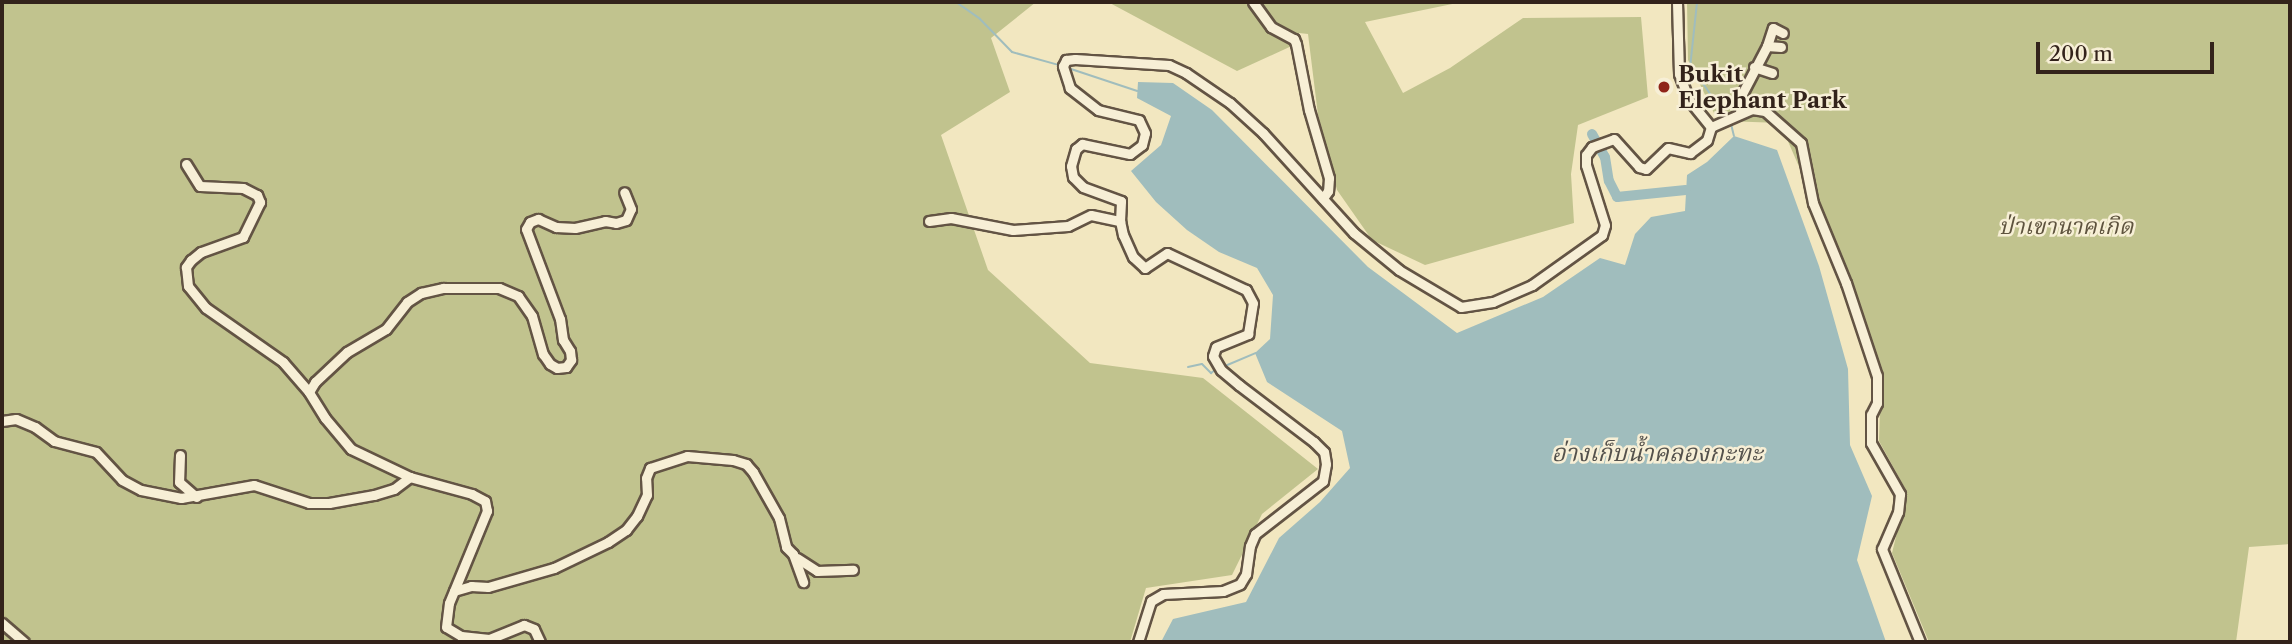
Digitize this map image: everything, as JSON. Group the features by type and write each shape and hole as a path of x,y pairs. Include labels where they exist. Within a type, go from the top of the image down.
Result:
{"street":[{"path":"1253,2 1271,27 1294,39 1296,44 1309,110 1329,178 1328,191 1323,198"},
{"path":"1677,2 1679,74 1689,100 1712,127"},
{"path":"1740,113 1742,94 1773,29 1783,33"},
{"path":"1767,46 1781,47"},
{"path":"1138,642 1152,601 1163,594 1223,591 1240,584 1255,534 1323,481 1326,464 1324,452 1314,442 1230,377 1213,356 1216,347 1248,334 1253,303 1246,290 1167,253 1145,268 1133,257 1119,221 1121,201 1083,187 1073,177 1076,149 1082,144 1130,154 1142,145 1144,126 1139,120 1098,110 1086,102 1070,88 1065,78 1063,71 1066,60 1104,59 1169,65 1186,73 1236,108 1354,233 1399,270 1461,307 1474,307 1532,285 1602,235 1605,225 1586,165 1586,155 1592,147 1614,139 1639,167 1646,169 1668,148 1690,153 1699,149 1707,140 1712,127 1752,109 1765,111 1801,143 1814,203 1842,271 1877,376 1877,403 1871,415 1871,443 1900,494 1898,512 1882,549 1920,642"},
{"path":"1754,67 1772,74"},
{"path":"186,164 200,186 243,188 257,195 260,202 243,237 201,252 191,260 186,267 188,286 205,308 283,362 351,449 410,477 485,501 487,511 454,591 444,620 446,627 461,636 489,639 524,625 534,629 540,642"},
{"path":"309,392 315,382 347,352 386,329 407,302 421,293 443,288 499,288 518,296 532,316 543,354 550,364 557,368 565,367 571,360 570,351 563,340 560,319 526,229 530,222 537,219 556,227 575,228 605,221 616,223 625,220 631,209 624,192"},
{"path":"929,221 951,218 1013,230 1068,226 1091,215 1119,221"},
{"path":"2,421 16,419 35,427 54,441 96,452 122,480 141,490 181,498 254,485 309,503 329,503 394,489 410,477"},
{"path":"180,455 179,482 196,497"},
{"path":"454,591 471,586 488,587 554,568 608,542 626,530 637,516 647,495 646,478 650,468 687,456 746,464 765,490 779,518 786,547 805,566 817,571 853,570"},
{"path":"793,554 803,582"},
{"path":"2,623 24,642"}],"green space":[{"path":"2,2 1036,2 991,38 1010,92 941,135 988,270 1090,363 1203,378 1318,469 1262,514 1232,575 1146,588 1130,642 2,642"},
{"path":"1108,2 1462,2 1365,22 1403,93 1450,68 1523,18 1641,17 1648,97 1578,125 1571,174 1574,223 1425,265 1372,240 1337,190 1318,115 1308,34 1299,33 1296,44 1237,71"},
{"name":"ป่าเขานาคเกิด","path":"1687,2 2290,2 2290,544 2249,547 2236,642 1929,642 1892,553 1907,492 1879,441 1881,379 1827,231 1780,123 1725,121 1714,113 1688,60"}],"water":[{"name":"อ่างเก็บน้ำคลองกะทะ","path":"1138,82 1173,83 1212,110 1368,267 1457,333 1543,297 1600,258 1625,265 1635,234 1651,217 1685,211 1687,175 1707,162 1734,136 1777,150 1819,266 1848,369 1850,445 1872,496 1857,560 1886,642 1161,642 1173,619 1246,602 1279,538 1320,502 1350,468 1342,431 1267,382 1255,353 1270,339 1273,295 1257,268 1219,252 1187,230 1156,202 1131,171 1161,145 1171,116 1137,98"}],"waterway":[{"path":"956,2 980,19 1012,52 1059,65"},
{"path":"1693,71 1690,68 1697,2"},
{"path":"1068,68 1137,91"},
{"path":"1698,76 1725,116"},
{"path":"1731,124 1734,136"},
{"path":"1592,134 1605,157 1609,181 1617,197 1686,190"},
{"path":"1225,366 1255,353"},
{"path":"1188,367 1202,364 1211,373 1215,370"}],"place":[{"name":"Bukit Elephant Park","path":"1664,87"}]}
